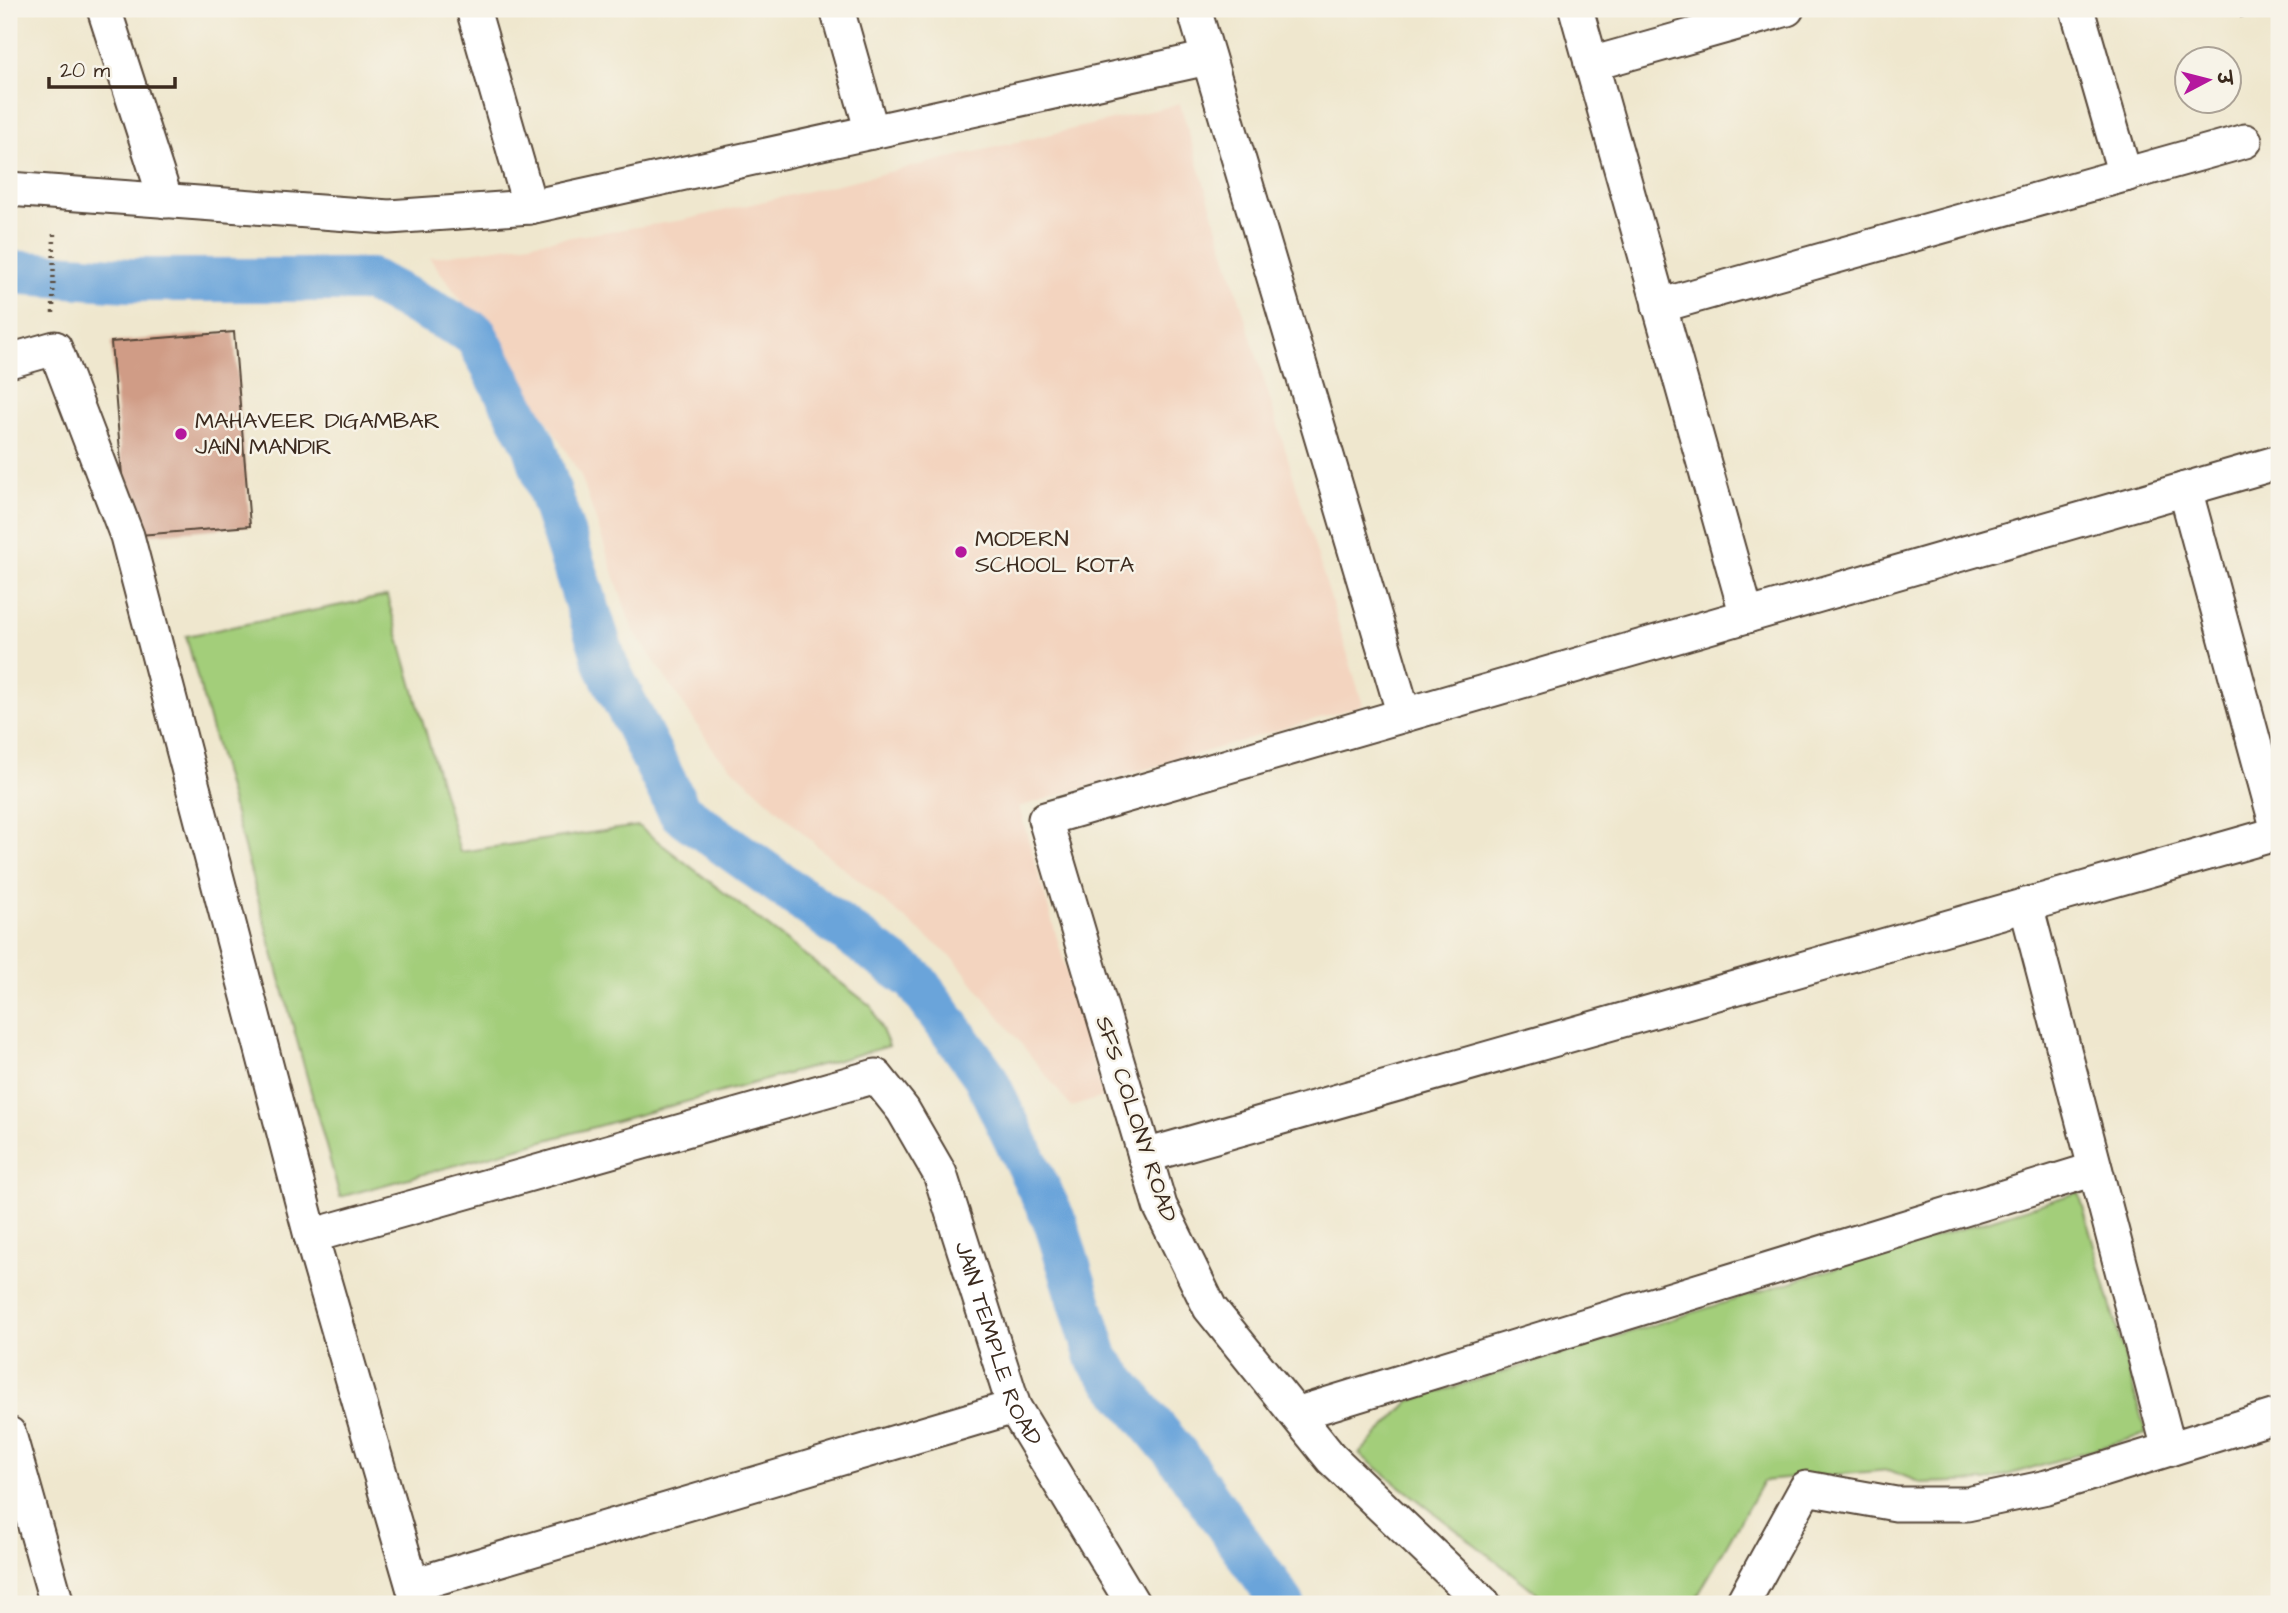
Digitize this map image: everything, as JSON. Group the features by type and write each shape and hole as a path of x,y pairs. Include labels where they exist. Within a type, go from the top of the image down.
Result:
{"street":[{"path":"104,9 166,201"},
{"path":"473,9 530,208"},
{"path":"837,9 872,132"},
{"path":"1194,9 1404,715 2279,462"},
{"path":"1576,9 1747,616"},
{"path":"1591,64 1787,9"},
{"path":"2077,9 2125,175"},
{"path":"9,189 389,217 530,208 1208,58"},
{"path":"1659,306 2245,141"},
{"path":"9,361 55,348 127,536 311,1236 415,1594 1014,1407"},
{"path":"1145,1156 2279,833 2185,489"},
{"name":"SFS COLONY ROAD","path":"1404,715 1045,819 1160,1206 1210,1308 1331,1458 1484,1604"},
{"path":"2026,905 2169,1450"},
{"name":"JAIN TEMPLE ROAD","path":"311,1236 876,1076 903,1110 940,1174 1014,1407 1133,1604"},
{"path":"1296,1414 2095,1169"},
{"path":"1742,1604 1806,1488 1896,1504 1967,1504 2047,1488 2279,1415"},
{"path":"9,1434 57,1604"}],"path":[{"path":"52,318 53,240"}],"shaded area":[{"name":"MODERN SCHOOL KOTA","path":"1180,104 1363,705 1019,807 1103,1097 1071,1107 955,960 825,853 716,753 632,628 581,476 539,407 430,258 684,220"}],"green space":[{"path":"387,596 460,852 638,826 872,1007 889,1046 340,1197 186,636"},
{"path":"2079,1192 2146,1434 1987,1481 1921,1483 1889,1470 1763,1481 1693,1604 1551,1604 1359,1454 1410,1401"}],"building":[{"path":"2239,9 2266,9 2266,10 2241,17"},
{"name":"MAHAVEER DIGAMBAR JAIN MANDIR","path":"234,332 250,526 127,536 111,342"}],"waterway":[{"path":"9,272 129,280 370,280 475,334 534,444 607,667 680,812 915,980 984,1075 1056,1224 1098,1360 1178,1456 1283,1604"}],"place":[{"name":"MAHAVEER DIGAMBAR JAIN MANDIR","path":"181,434"},
{"name":"MODERN SCHOOL KOTA","path":"961,552"}]}
